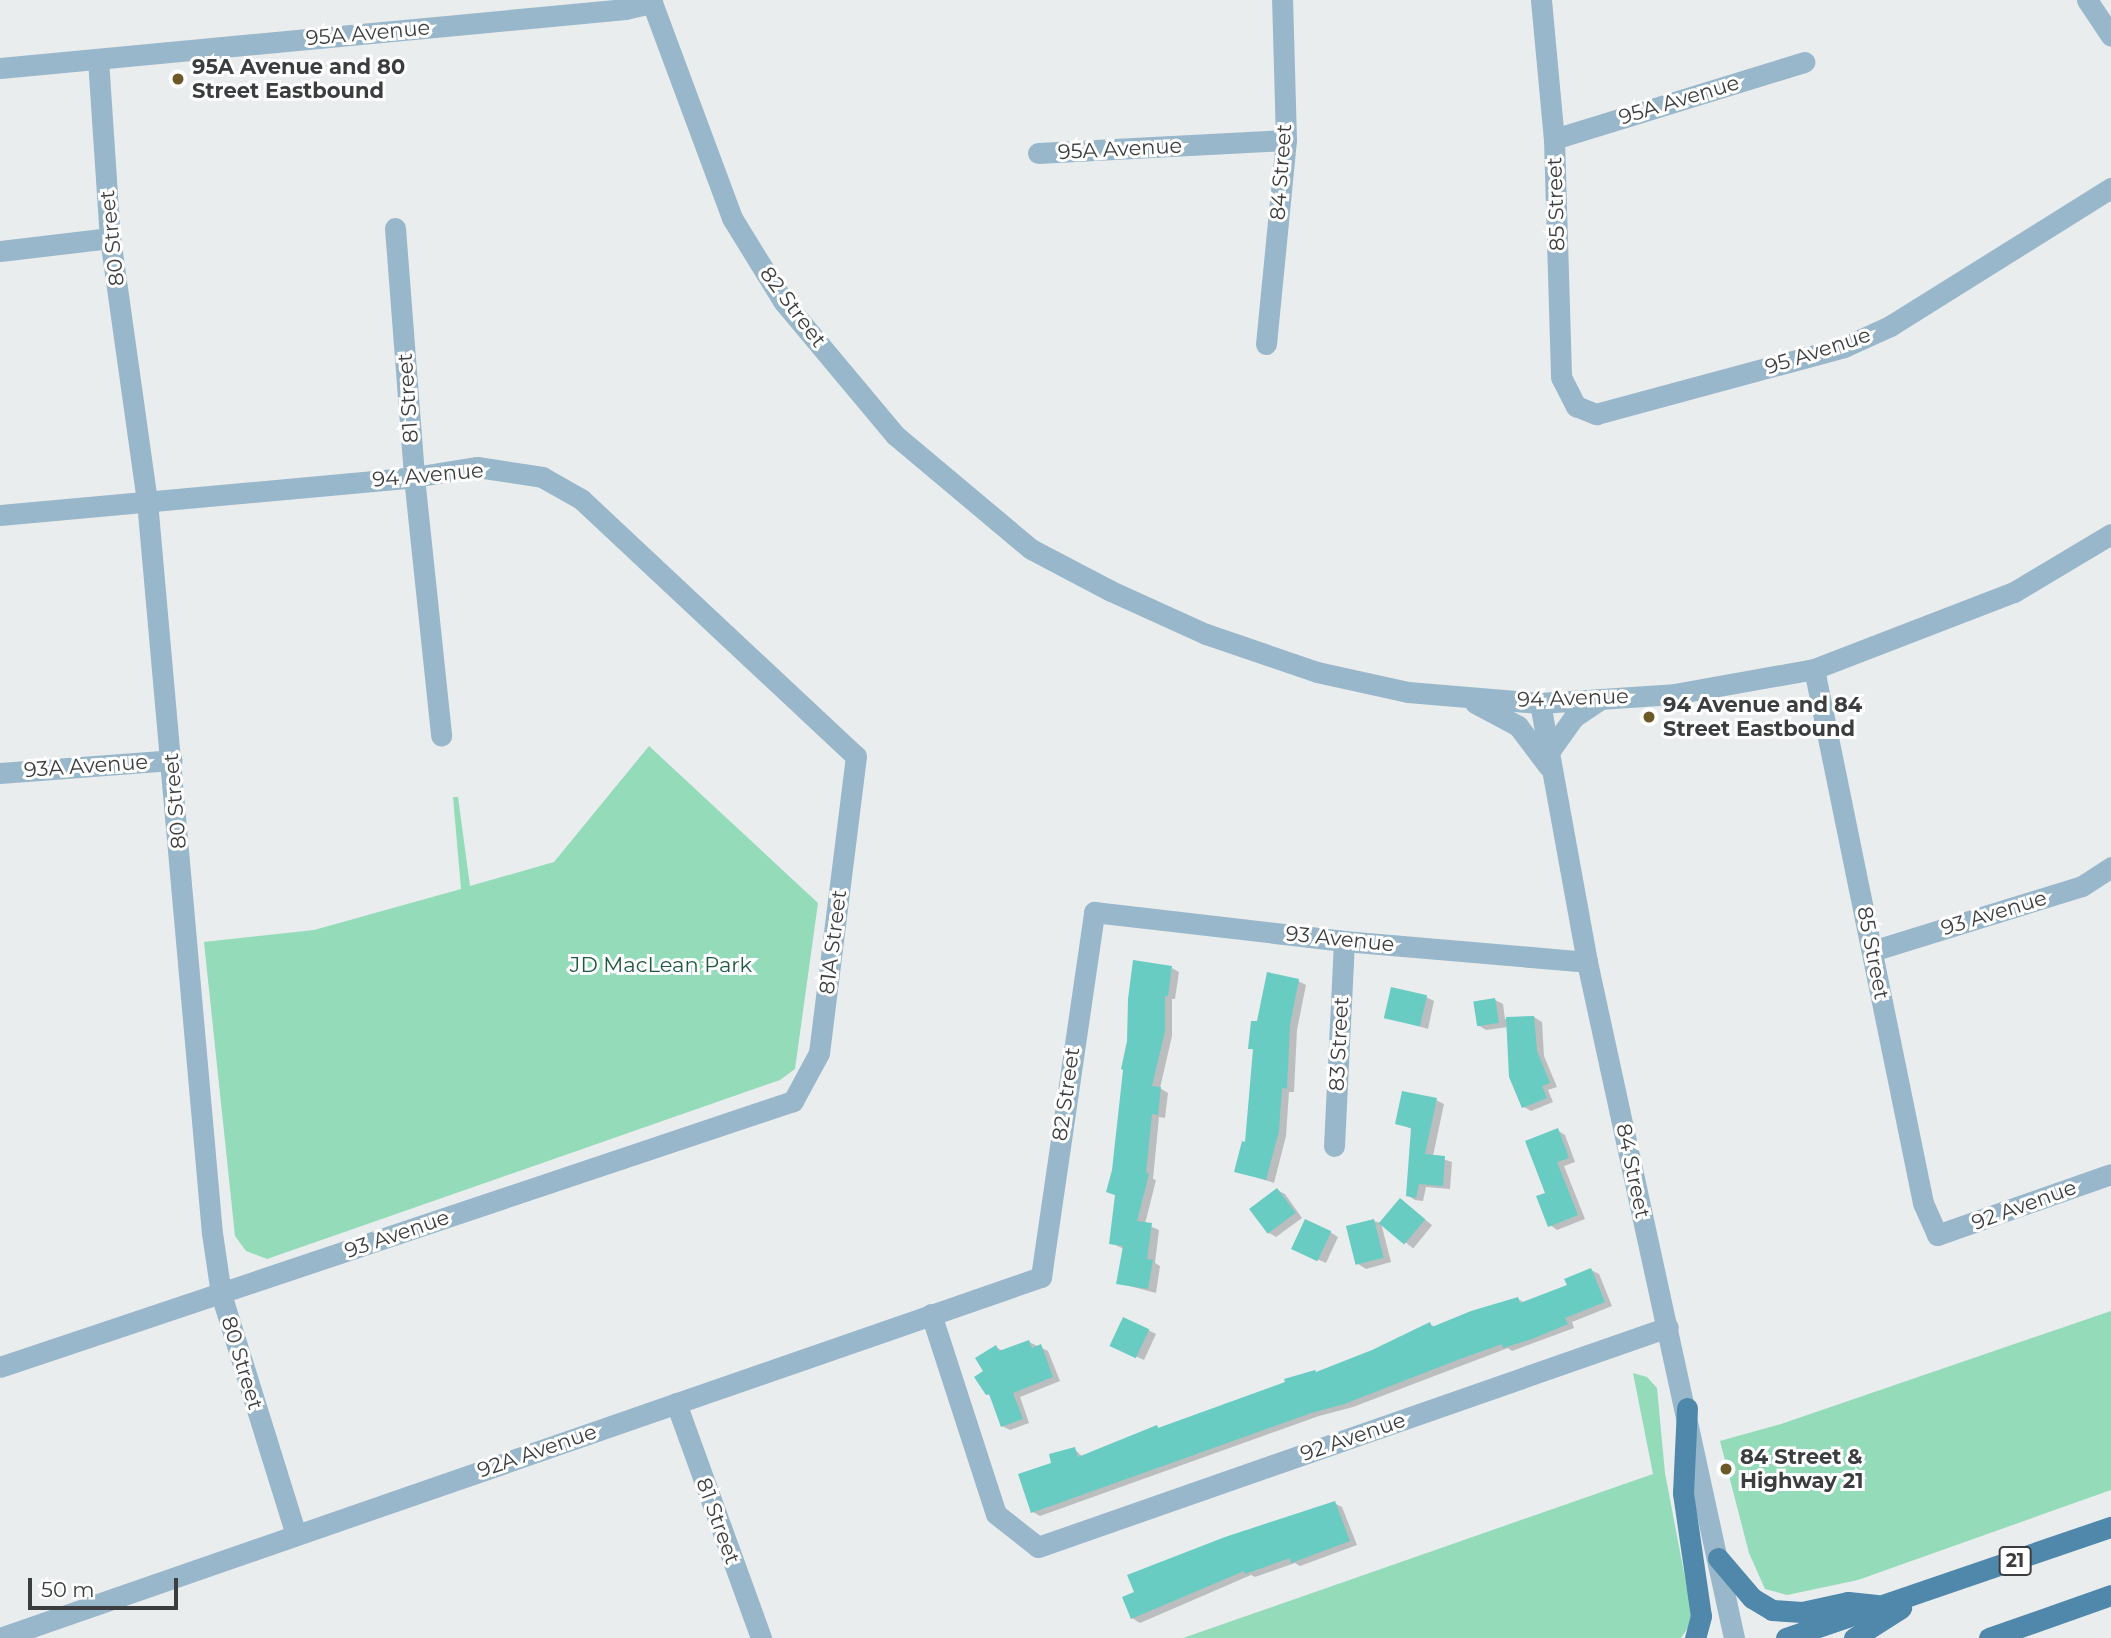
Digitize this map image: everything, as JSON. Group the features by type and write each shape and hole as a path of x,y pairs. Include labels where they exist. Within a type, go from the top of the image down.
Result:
{"main road":[{"path":"1687,1408 1683,1493 1702,1616 1695,1638"},
{"name":"21","path":"1786,1638 1920,1595 2111,1527"},
{"path":"1718,1558 1752,1598 1772,1610 1802,1612 1848,1602 1886,1606"},
{"path":"1854,1638 1920,1595"},
{"path":"1989,1638 2111,1595"}],"street":[{"name":"84 Street","path":"1266,344 1286,141 1282,0"},
{"name":"85 Street","path":"1541,0 1554,139 1562,377 1576,406"},
{"path":"2087,0 2111,36"},
{"name":"95A Avenue","path":"0,68 625,9 651,2"},
{"name":"82 Street","path":"651,2 732,218 783,301 895,435 1031,549"},
{"name":"80 Street","path":"98,59 110,238 147,501 212,1233 220,1294 296,1535"},
{"name":"95A Avenue","path":"1554,139 1804,62"},
{"name":"95A Avenue","path":"1038,153 1286,141"},
{"name":"95 Avenue","path":"1576,406 1596,414 1844,347 1890,326 2111,188"},
{"name":"81 Street","path":"395,228 414,477 441,736"},
{"path":"0,251 110,238"},
{"name":"94 Avenue","path":"0,515 414,477 477,467 542,477 581,499 856,756 853,776"},
{"name":"94 Avenue","path":"1031,549 1111,591 1206,634 1317,672 1408,692 1539,703 1675,694 1814,669 2014,592 2111,534"},
{"name":"85 Street","path":"1814,669 1923,1203 1937,1235"},
{"path":"1463,697 1518,726 1551,762 1574,718 1601,699"},
{"name":"84 Street","path":"1539,703 1587,962 1687,1408 1734,1638"},
{"name":"93A Avenue","path":"0,773 172,760"},
{"name":"81A Street","path":"793,1101 819,1053 853,776"},
{"name":"93 Avenue","path":"1872,951 2082,886 2111,867"},
{"name":"82 Street","path":"1041,1277 1094,912"},
{"name":"93 Avenue","path":"1094,912 1344,941 1587,962"},
{"name":"83 Street","path":"1334,1146 1344,941"},
{"name":"93 Avenue","path":"0,1367 793,1101"},
{"name":"92 Avenue","path":"1937,1235 2111,1174"},
{"name":"92A Avenue","path":"0,1638 1041,1277"},
{"name":"92 Avenue","path":"931,1314 996,1514 1038,1547 1668,1327"},
{"name":"81 Street","path":"676,1403 761,1638"}],"green space":[{"name":"JD MacLean Park","path":"649,746 818,903 795,1069 780,1080 267,1259 246,1251 235,1236 204,942 314,930 461,889 453,797 458,797 470,886 554,862"},
{"path":"2111,1311 2111,1490 1858,1580 1787,1595 1765,1589 1749,1553 1720,1441 1781,1424"},
{"path":"1633,1373 1647,1377 1657,1388 1665,1473 1693,1620 1681,1638 1183,1638 1653,1474"}],"building":[{"path":"1133,960 1172,966 1168,996 1165,996 1165,1031 1152,1086 1161,1087 1158,1115 1152,1114 1146,1173 1149,1174 1137,1221 1152,1223 1147,1259 1153,1260 1148,1289 1116,1284 1123,1246 1109,1244 1115,1195 1106,1192 1112,1170"},
{"path":"1267,972 1299,979 1290,1025 1287,1089 1282,1088 1279,1131 1266,1180 1234,1172 1242,1141 1245,1142 1253,1049 1248,1049 1251,1021 1257,1021"},
{"path":"1391,987 1427,995 1420,1027 1384,1018"},
{"path":"1495,998 1499,1023 1477,1026 1473,1001"},
{"path":"1534,1016 1537,1051 1550,1083 1542,1086 1547,1098 1522,1108 1509,1077 1506,1017"},
{"path":"1402,1091 1437,1098 1425,1154 1445,1156 1443,1186 1419,1184 1416,1198 1406,1196 1411,1128 1395,1124"},
{"path":"1558,1128 1569,1158 1557,1162 1578,1215 1548,1227 1536,1196 1545,1193 1525,1141"},
{"path":"1277,1188 1296,1213 1268,1234 1249,1209"},
{"path":"1400,1198 1425,1219 1404,1244 1379,1223"},
{"path":"1305,1219 1331,1231 1317,1261 1291,1249"},
{"path":"1374,1219 1384,1258 1356,1265 1346,1226"},
{"path":"1591,1268 1605,1302 1565,1318 1568,1324 1503,1348 1502,1344 1344,1404 1311,1413 1031,1513 1018,1474 1051,1463 1049,1454 1075,1447 1078,1457 1157,1425 1158,1428 1285,1382 1284,1379 1315,1370 1316,1372 1372,1350 1430,1322 1432,1327 1471,1311 1518,1297 1520,1303 1567,1285 1564,1279"},
{"path":"1123,1317 1149,1329 1136,1358 1109,1346"},
{"path":"1029,1340 1032,1348 1041,1344 1053,1377 1013,1393 1023,1419 1001,1427 989,1394 986,1395 974,1377 983,1371 975,1358 996,1345 999,1351"},
{"path":"1335,1501 1350,1541 1291,1563 1290,1558 1245,1574 1244,1571 1131,1619 1122,1597 1134,1592 1127,1575 1225,1537"}],"place":[{"name":"95A Avenue and 80 Street Eastbound","path":"178,79"},
{"name":"94 Avenue and 84 Street Eastbound","path":"1649,717"},
{"name":"84 Street & Highway 21","path":"1726,1469"}]}
